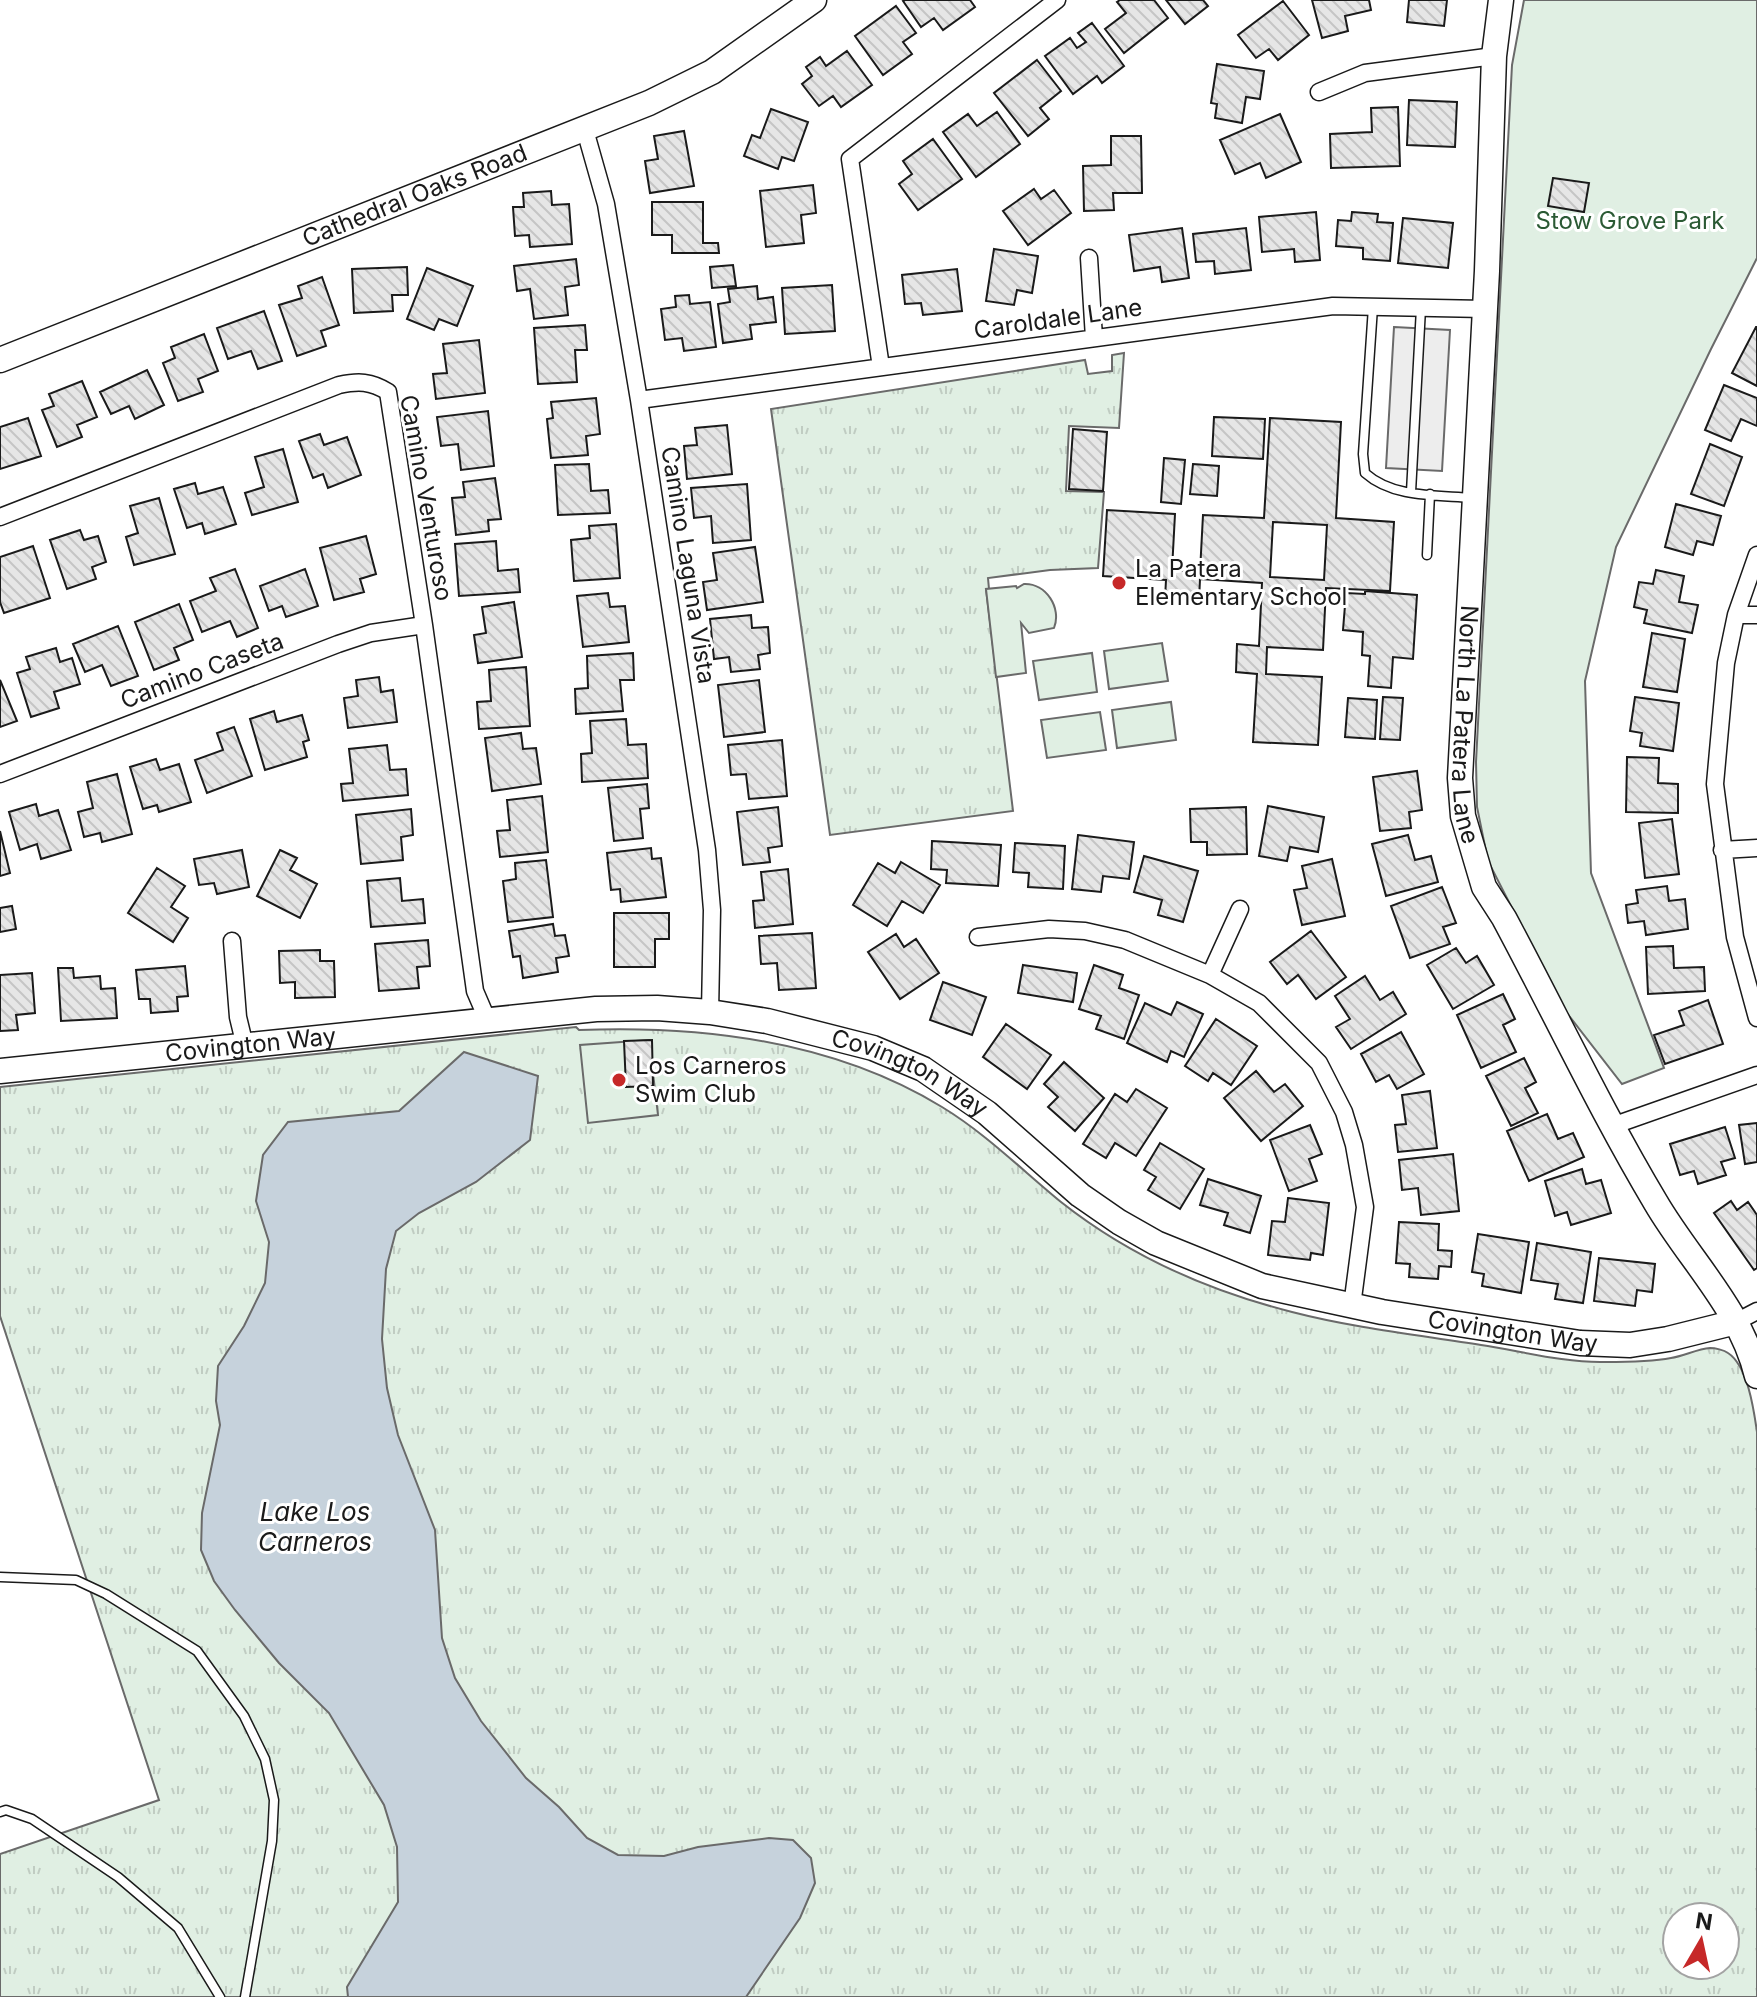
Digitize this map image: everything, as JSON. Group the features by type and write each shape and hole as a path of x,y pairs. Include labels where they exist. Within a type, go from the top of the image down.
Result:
{"street":[{"name":"Cathedral Oaks Road","path":"0,360 585,130 712,72 814,0"},
{"path":"881,367 850,159 1057,0"},
{"name":"North La Patera Lane","path":"1501,0 1494,56 1485,309 1460,778 1463,816 1484,887 1504,918 1612,1126 1658,1207 1747,1316 1757,1376"},
{"path":"1319,92 1365,73 1494,56"},
{"name":"Camino Laguna Vista","path":"585,130 606,204 707,850 712,910 710,1012"},
{"path":"1089,258 1094,338"},
{"name":"Caroldale Lane","path":"639,400 1333,306 1485,309"},
{"name":"Camino Venturoso","path":"0,517 339,385 377,376 388,392 475,991 487,1019"},
{"path":"1757,555 1736,615 1726,663 1715,784 1735,937 1757,1018"},
{"path":"1736,615 1757,615"},
{"name":"Camino Caseta","path":"0,774 349,640 371,633 424,625"},
{"path":"1722,850 1757,848"},
{"path":"1210,975 1240,909"},
{"path":"978,937 1049,929 1085,931 1125,940 1210,975 1259,1003 1319,1063 1344,1112 1354,1145 1365,1207 1352,1306"},
{"path":"232,941 238,1017 245,1046"},
{"name":"Covington Way","path":"0,1071 596,1009 657,1008 710,1012 767,1021 873,1048 923,1069 987,1113 1080,1195 1156,1243 1262,1286 1352,1306 1580,1343 1630,1345 1668,1339 1747,1316"},
{"path":"1612,1126 1757,1075"}],"lane":[{"path":"1373,307 1363,454 1365,473 1376,483 1397,491 1475,498"},
{"path":"1411,492 1421,308"},
{"path":"1427,555 1430,494"},
{"path":"0,1577 76,1580 106,1594 197,1651 244,1716 265,1759 274,1800 272,1841 245,1997"},
{"path":"0,1812 6,1810 32,1819 118,1877 178,1928 220,1997"}],"green space":[{"name":"Stow Grove Park","path":"1524,0 1757,0 1757,258 1616,547 1585,681 1591,873 1664,1068 1622,1084 1563,1008 1488,861 1477,807 1476,762 1512,65"},
{"path":"1124,353 1119,428 1069,426 1066,491 1104,492 1098,568 988,578 989,589 986,589 1013,811 830,835 771,409 1085,360 1088,374 1112,371 1112,355"},
{"path":"1024,584 1039,588 1050,598 1056,613 1054,628 1029,633 1021,623 1026,673 996,677 986,589 1017,588"},
{"path":"1162,643 1168,681 1109,689 1104,651"},
{"path":"1092,653 1097,692 1039,700 1033,661"},
{"path":"1171,702 1176,740 1117,748 1112,710"},
{"path":"1100,712 1106,750 1047,758 1041,720"},
{"path":"576,1027 579,1030 626,1029 720,1035 812,1052 857,1066 942,1107 973,1128 1061,1202 1114,1239 1170,1269 1261,1303 1362,1327 1574,1361 1655,1360 1710,1348 1719,1349 1735,1359 1741,1368 1752,1401 1757,1432 1757,1997 0,1997 0,1854 159,1800 0,1316 0,1087"},
{"name":"Los Carneros Swim Club","path":"649,1040 658,1115 588,1123 580,1045"}],"shaded area":[{"path":"1394,327 1450,330 1442,471 1386,468"}],"water":[{"name":"Lake Los Carneros","path":"464,1052 538,1076 530,1140 476,1182 419,1213 396,1231 386,1269 382,1339 387,1388 398,1435 435,1530 442,1638 455,1678 481,1721 526,1778 559,1807 587,1838 618,1855 664,1856 698,1847 769,1838 793,1840 811,1858 815,1883 800,1918 746,1997 348,1997 347,1987 398,1902 397,1847 384,1805 329,1713 279,1663 235,1610 214,1581 201,1550 202,1513 220,1425 216,1401 218,1366 244,1326 265,1283 269,1242 256,1201 263,1155 288,1122 399,1111"}],"building":[{"path":"905,0 970,0 975,7 943,30 934,18 921,27"},
{"path":"1154,0 1168,18 1124,53 1105,29 1126,13 1117,2"},
{"path":"1166,0 1203,0 1208,6 1185,24"},
{"path":"1312,0 1369,0 1371,10 1345,16 1348,31 1322,38"},
{"path":"1409,0 1447,0 1444,26 1407,22"},
{"path":"1283,1 1309,35 1278,60 1269,49 1256,58 1238,35"},
{"path":"896,6 916,33 903,42 912,54 883,75 855,36"},
{"path":"1092,23 1124,66 1102,83 1097,76 1073,94 1045,56 1070,38 1077,48 1086,42 1078,33"},
{"path":"847,51 872,85 841,107 833,96 819,106 802,84 812,76 806,67 820,57 826,66"},
{"path":"1037,60 1061,91 1040,108 1049,119 1028,136 994,93"},
{"path":"1217,64 1264,71 1260,99 1246,97 1242,123 1215,118 1217,104 1211,103"},
{"path":"1409,100 1457,102 1455,147 1407,145"},
{"path":"1398,107 1400,166 1331,168 1330,134 1372,132 1371,108"},
{"path":"771,109 808,122 794,161 782,157 778,169 744,156 752,135 760,138"},
{"path":"997,112 1020,144 976,177 943,132 968,114 977,126"},
{"path":"1280,114 1301,162 1266,178 1260,163 1235,174 1220,140"},
{"path":"684,131 694,186 650,193 645,161 658,159 654,136"},
{"path":"1111,136 1141,136 1142,193 1113,193 1114,210 1084,211 1083,166 1111,165"},
{"path":"933,139 962,179 918,210 899,184 912,174 903,161"},
{"path":"1553,178 1589,183 1584,212 1548,206"},
{"path":"813,185 816,213 801,215 804,243 766,247 760,191"},
{"path":"1034,189 1041,199 1054,190 1071,213 1028,245 1003,211"},
{"path":"551,191 552,205 569,204 572,244 530,247 529,235 515,236 513,207 524,207 523,193"},
{"path":"652,202 703,202 703,243 718,243 719,253 672,253 672,235 652,235"},
{"path":"1316,212 1320,260 1295,262 1294,249 1262,252 1259,217"},
{"path":"1352,212 1378,214 1377,222 1393,223 1390,261 1363,259 1363,248 1336,246 1338,220 1351,221"},
{"path":"1403,218 1453,223 1448,268 1398,263"},
{"path":"1182,228 1189,278 1162,282 1160,267 1134,271 1129,235"},
{"path":"1246,228 1251,270 1215,274 1214,261 1196,262 1193,234"},
{"path":"994,249 1038,256 1032,293 1017,290 1014,305 986,301"},
{"path":"576,259 579,285 565,287 568,315 534,319 530,289 517,291 514,266"},
{"path":"733,265 736,286 712,288 710,267"},
{"path":"407,267 408,295 392,295 393,311 354,313 352,269"},
{"path":"427,268 473,286 457,326 439,319 434,330 407,319"},
{"path":"957,269 962,311 923,315 921,303 905,304 902,275"},
{"path":"322,277 339,325 321,331 326,346 297,356 279,305 302,298 298,286"},
{"path":"832,285 835,331 785,334 782,288"},
{"path":"757,286 758,299 773,297 776,322 750,325 752,339 723,343 718,304 730,302 728,289"},
{"path":"689,295 690,304 710,302 716,347 684,351 682,338 665,340 661,309 676,307 675,296"},
{"path":"264,311 282,361 258,369 251,351 228,359 217,328"},
{"path":"585,325 587,350 575,350 577,382 538,384 534,328"},
{"path":"1757,327 1757,386 1732,373"},
{"path":"204,334 218,371 198,379 203,392 178,401 163,363 175,358 171,347"},
{"path":"479,340 485,393 436,399 433,374 447,373 443,344"},
{"path":"147,370 164,405 135,419 129,406 111,414 100,392"},
{"path":"82,381 97,417 77,425 82,437 57,447 42,410 54,406 49,394"},
{"path":"1724,385 1757,398 1757,426 1741,419 1731,441 1705,430"},
{"path":"596,398 600,434 586,436 588,455 551,458 547,419 553,418 551,402"},
{"path":"488,411 494,466 461,470 458,444 441,446 437,417"},
{"path":"1214,417 1265,419 1263,459 1212,456"},
{"path":"28,418 41,456 0,469 0,427"},
{"path":"1270,418 1341,422 1336,518 1394,522 1390,591 1326,588 1323,650 1267,647 1266,674 1322,677 1318,745 1253,742 1257,674 1236,672 1237,644 1259,646 1262,583 1200,579 1199,601 1165,599 1166,580 1103,576 1107,510 1175,514 1172,570 1200,572 1203,515 1264,518","holes":["1273,522 1327,525 1324,580 1270,577"]},
{"path":"727,425 732,474 687,479 684,446 697,445 695,428"},
{"path":"1073,429 1107,432 1103,491 1069,489"},
{"path":"320,434 324,445 347,437 361,475 328,488 323,474 313,478 299,441"},
{"path":"1710,444 1742,457 1724,506 1691,494"},
{"path":"283,449 298,502 252,515 245,493 264,487 255,457"},
{"path":"1164,458 1185,460 1181,504 1161,502"},
{"path":"589,464 591,491 608,490 610,513 558,515 555,465"},
{"path":"1193,464 1219,466 1217,496 1190,494"},
{"path":"495,478 501,519 488,520 489,531 456,535 452,498 465,497 463,482"},
{"path":"195,483 198,494 223,487 236,524 205,534 202,523 187,528 174,489"},
{"path":"747,484 751,540 713,543 711,516 694,518 691,488"},
{"path":"159,498 175,554 134,565 126,537 138,533 130,506"},
{"path":"1676,504 1721,516 1713,545 1697,541 1693,555 1665,547"},
{"path":"616,524 620,578 574,581 571,540 590,538 589,526"},
{"path":"80,530 84,540 98,536 106,562 92,567 96,579 67,589 50,540"},
{"path":"366,536 376,574 360,579 364,592 334,600 320,548"},
{"path":"496,541 498,571 518,569 520,592 459,596 455,544"},
{"path":"33,546 50,598 4,613 0,602 0,557"},
{"path":"755,547 763,602 707,610 703,582 717,580 713,553"},
{"path":"235,569 258,628 237,637 230,621 202,632 190,601 216,591 210,578"},
{"path":"305,569 318,606 286,617 282,606 269,611 260,586"},
{"path":"1656,570 1684,576 1679,602 1698,605 1692,633 1644,623 1647,610 1634,607 1639,582 1653,584"},
{"path":"1365,591 1417,595 1413,659 1393,657 1391,688 1368,686 1370,656 1362,655 1363,632 1343,630 1346,593 1365,594"},
{"path":"608,593 610,607 625,606 629,642 583,647 577,596"},
{"path":"514,602 522,657 478,663 474,635 486,633 482,607"},
{"path":"179,604 193,640 174,648 179,660 154,670 135,622"},
{"path":"751,615 752,628 768,627 770,653 758,655 760,669 731,672 729,657 714,659 710,619"},
{"path":"118,626 138,676 111,686 102,665 85,672 73,644"},
{"path":"1652,633 1685,639 1677,692 1643,687"},
{"path":"56,648 60,662 72,658 80,684 54,692 59,708 31,717 17,673 30,669 26,657"},
{"path":"633,653 634,680 620,680 623,711 576,714 575,689 588,688 587,656"},
{"path":"526,667 530,726 479,729 477,702 491,701 489,670"},
{"path":"379,677 381,692 393,690 397,722 348,728 344,698 358,696 356,680"},
{"path":"0,680 17,721 0,727"},
{"path":"759,680 765,732 724,737 718,685"},
{"path":"1383,697 1403,698 1400,740 1380,739"},
{"path":"1635,697 1679,703 1673,751 1640,746 1642,733 1630,731"},
{"path":"1348,698 1377,700 1375,739 1345,737"},
{"path":"274,711 277,722 302,715 309,740 303,742 307,757 265,770 250,719"},
{"path":"626,719 628,745 646,744 648,778 582,782 581,754 592,753 590,721"},
{"path":"234,727 252,776 207,793 195,760 223,750 217,733"},
{"path":"521,733 523,749 536,748 541,784 492,791 485,738"},
{"path":"782,740 787,796 749,799 746,774 731,775 728,745"},
{"path":"387,745 390,770 406,769 408,795 343,801 341,784 353,783 349,749"},
{"path":"1627,757 1659,758 1658,783 1678,784 1678,813 1626,812"},
{"path":"156,759 160,770 179,764 191,802 159,812 157,805 143,809 130,767"},
{"path":"1417,771 1422,810 1409,812 1411,828 1380,831 1373,777"},
{"path":"117,774 132,834 102,842 100,833 84,837 78,812 93,808 87,782"},
{"path":"647,784 649,808 640,809 643,838 614,841 608,788"},
{"path":"542,796 548,852 500,857 497,831 510,830 507,800"},
{"path":"36,804 39,816 58,810 71,850 41,859 37,844 20,850 9,812"},
{"path":"1268,806 1324,817 1318,852 1290,847 1287,861 1259,856"},
{"path":"778,807 782,846 768,848 770,862 743,865 737,812"},
{"path":"1246,807 1247,854 1207,855 1207,842 1191,842 1190,809"},
{"path":"411,809 413,835 401,837 403,860 361,864 356,815"},
{"path":"1672,819 1679,874 1645,878 1639,823"},
{"path":"0,831 10,873 0,876"},
{"path":"1078,835 1134,842 1129,879 1103,876 1101,892 1072,889"},
{"path":"1408,835 1415,860 1431,856 1438,882 1386,896 1372,844"},
{"path":"932,841 1001,845 998,886 946,883 947,870 931,869"},
{"path":"1015,843 1065,846 1063,889 1028,887 1029,873 1013,872"},
{"path":"651,848 652,859 661,858 666,897 621,902 620,889 611,890 607,853"},
{"path":"242,850 249,887 217,894 214,883 199,885 194,859"},
{"path":"280,850 297,858 290,870 317,884 300,918 257,896"},
{"path":"1144,856 1198,871 1183,922 1158,915 1162,900 1134,892"},
{"path":"1332,859 1345,916 1302,925 1294,890 1307,888 1302,866"},
{"path":"546,860 553,917 508,922 503,881 516,879 515,863"},
{"path":"901,862 940,885 923,913 902,901 887,926 853,905 878,863 895,873"},
{"path":"157,868 185,886 171,907 188,918 173,942 128,913"},
{"path":"788,869 793,924 755,928 753,901 764,900 761,872"},
{"path":"400,878 402,901 423,899 425,923 371,927 367,881"},
{"path":"1667,886 1669,901 1685,899 1688,929 1646,935 1644,921 1628,923 1626,905 1638,903 1636,890"},
{"path":"1442,887 1456,923 1443,927 1450,944 1410,958 1391,906"},
{"path":"12,906 16,929 0,932 0,908"},
{"path":"614,913 669,913 669,939 655,939 655,967 614,967"},
{"path":"553,924 555,936 565,935 569,956 556,958 558,972 523,978 520,956 513,957 509,931"},
{"path":"1311,931 1346,977 1316,999 1298,975 1287,984 1270,962"},
{"path":"812,933 816,988 779,990 777,963 761,964 759,936"},
{"path":"896,934 904,947 916,939 939,973 900,999 868,952"},
{"path":"428,940 430,966 417,967 419,988 379,991 375,944"},
{"path":"1673,946 1674,968 1704,967 1705,991 1648,994 1646,947"},
{"path":"1456,948 1466,963 1477,956 1494,985 1453,1009 1427,965"},
{"path":"320,950 320,961 334,961 335,997 295,998 295,982 280,983 279,951"},
{"path":"1023,965 1077,973 1073,1002 1018,993"},
{"path":"1094,965 1123,975 1119,988 1139,995 1124,1039 1096,1029 1101,1016 1079,1009"},
{"path":"185,966 188,996 177,997 178,1011 151,1013 150,999 139,999 136,970"},
{"path":"58,968 73,968 74,978 100,976 101,989 115,988 117,1018 61,1021"},
{"path":"32,973 35,1013 16,1015 18,1030 0,1031 0,975"},
{"path":"1365,976 1380,1000 1393,992 1406,1014 1351,1049 1336,1027 1350,1019 1335,996"},
{"path":"943,982 986,997 972,1035 930,1020"},
{"path":"1503,994 1515,1019 1503,1025 1516,1052 1481,1068 1457,1015"},
{"path":"1708,1000 1723,1044 1665,1064 1654,1035 1684,1025 1679,1011"},
{"path":"1177,1002 1203,1014 1184,1057 1171,1051 1167,1062 1127,1043 1145,1003 1171,1015"},
{"path":"1216,1019 1257,1046 1231,1085 1213,1073 1208,1081 1185,1066"},
{"path":"1006,1024 1051,1055 1027,1089 983,1057"},
{"path":"1401,1032 1424,1074 1397,1089 1389,1075 1376,1082 1361,1054"},
{"path":"652,1040 653,1086 626,1087 624,1041"},
{"path":"1524,1058 1536,1082 1525,1088 1538,1113 1511,1126 1486,1076"},
{"path":"1064,1062 1104,1098 1075,1131 1048,1107 1058,1097 1044,1084"},
{"path":"1256,1071 1274,1092 1285,1084 1303,1106 1261,1141 1224,1098"},
{"path":"1136,1089 1167,1108 1136,1156 1115,1143 1106,1158 1083,1144 1115,1094 1127,1102"},
{"path":"1430,1091 1437,1148 1398,1152 1395,1125 1406,1124 1402,1095"},
{"path":"1547,1114 1558,1139 1573,1133 1584,1157 1529,1181 1507,1131"},
{"path":"1757,1123 1757,1162 1745,1164 1739,1125"},
{"path":"1310,1125 1322,1154 1309,1159 1317,1181 1289,1191 1270,1140"},
{"path":"1725,1127 1735,1158 1721,1162 1726,1175 1698,1184 1694,1171 1680,1175 1670,1144"},
{"path":"1160,1143 1204,1169 1180,1209 1148,1190 1156,1177 1144,1170"},
{"path":"1453,1154 1459,1211 1421,1215 1418,1188 1402,1190 1399,1160"},
{"path":"1582,1169 1586,1184 1601,1180 1611,1213 1571,1225 1567,1212 1555,1216 1545,1181"},
{"path":"1208,1179 1261,1196 1250,1233 1224,1225 1228,1213 1200,1205"},
{"path":"1288,1198 1329,1203 1323,1255 1311,1253 1310,1260 1268,1255 1272,1221 1285,1222"},
{"path":"1731,1201 1737,1210 1748,1202 1757,1215 1757,1268 1754,1270 1714,1213"},
{"path":"1399,1222 1439,1224 1438,1250 1452,1251 1451,1267 1439,1266 1438,1279 1409,1277 1410,1264 1396,1263"},
{"path":"1478,1234 1529,1242 1521,1293 1482,1286 1484,1274 1472,1272"},
{"path":"1537,1243 1591,1252 1583,1303 1555,1299 1558,1284 1531,1280"},
{"path":"1599,1258 1655,1264 1652,1292 1637,1290 1635,1306 1594,1301"}],"place":[{"name":"La Patera Elementary School","path":"1119,583"},
{"name":"Los Carneros Swim Club","path":"619,1080"}]}
